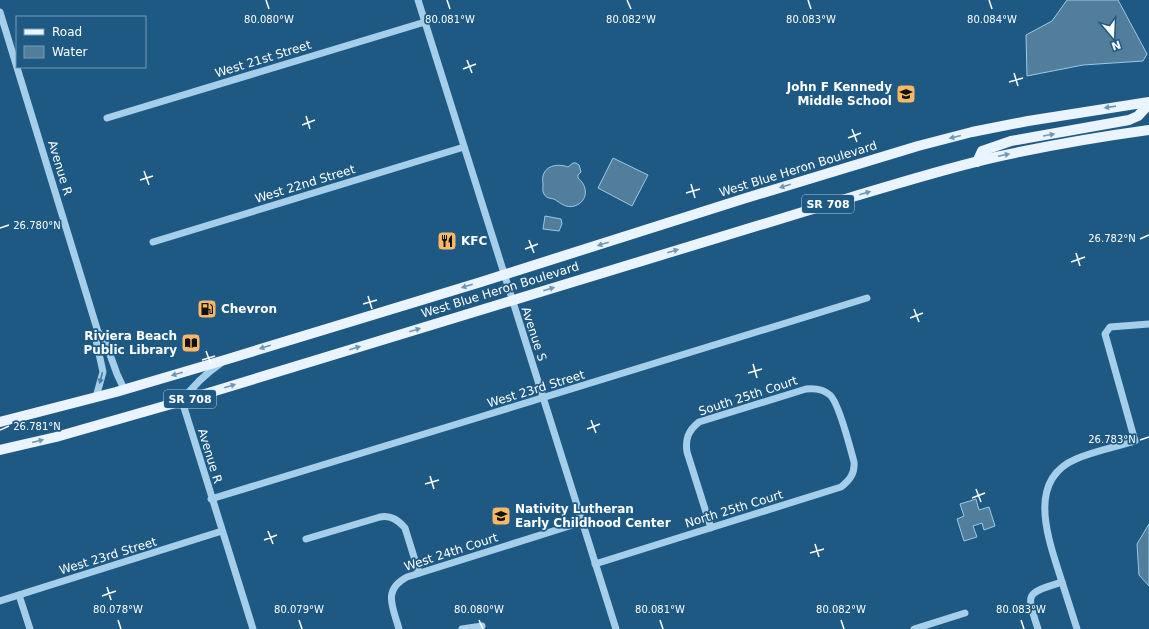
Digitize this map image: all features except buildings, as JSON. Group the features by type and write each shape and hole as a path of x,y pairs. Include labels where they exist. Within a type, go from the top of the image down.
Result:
{"main road":[{"path":"977,162 982,151 1011,141 1129,120 1138,116 1149,103"},
{"name":"West Blue Heron Boulevard","path":"0,422 96,397 228,359 918,146 972,132 1028,121 1149,103"},
{"name":"West Blue Heron Boulevard","path":"0,450 56,437 182,401 852,197 977,162 1049,146 1149,130"}],"street":[{"name":"Avenue S","path":"418,0 616,629"},
{"name":"Avenue R","path":"0,12 16,64"},
{"name":"West 21st Street","path":"107,118 425,22"},
{"name":"Avenue R","path":"17,68 98,332 104,338 124,389"},
{"name":"West 22nd Street","path":"153,242 464,147"},
{"name":"West 23rd Street","path":"211,499 867,298"},
{"path":"1077,629 1047,532 1044,516 1050,482 1059,470 1076,459 1135,441 1105,334 1110,327 1149,324"},
{"name":"Avenue R","path":"96,397 103,372 96,340 98,332"},
{"path":"182,401 205,374 228,359"},
{"name":"South 25th Court","path":"711,528 687,452 686,444 690,431 699,422 806,389 818,389 829,395 836,404 854,462 854,470 852,475"},
{"name":"Avenue R","path":"182,401 211,499 253,629"},
{"name":"North 25th Court","path":"595,564 836,489 846,483 852,475"},
{"path":"306,538 376,518 385,516 391,517 405,528 419,573"},
{"name":"West 24th Court","path":"399,629 391,600 392,590 399,580 582,522"},
{"name":"West 23rd Street","path":"0,601 222,531"},
{"path":"1038,629 1030,604 1031,596 1036,590 1062,582"},
{"path":"20,595 30,629"},
{"path":"914,629 966,613"},
{"path":"462,629 482,626"}],"water":[{"path":"1067,0 1118,0 1147,54 1143,61 1083,65 1027,76 1026,35 1052,21"},
{"path":"613,158 648,175 632,206 598,188"},
{"path":"573,163 579,165 581,172 578,175 578,178 585,188 585,196 577,205 569,207 545,196 543,193 543,178 545,172 550,167 561,165 568,167"},
{"path":"545,216 561,219 562,224 559,231 543,229"},
{"path":"976,499 979,510 989,507 995,526 984,530 982,523 973,526 977,537 964,541 957,519 964,516 960,504"},
{"path":"1149,524 1149,586 1139,575 1137,544"}],"place":[{"name":"John F Kennedy Middle School","path":"906,94"},
{"name":"KFC","path":"447,241"},
{"name":"Chevron","path":"207,309"},
{"name":"Riviera Beach Public Library","path":"191,343"},
{"name":"Nativity Lutheran Early Childhood Center","path":"501,516"}]}
